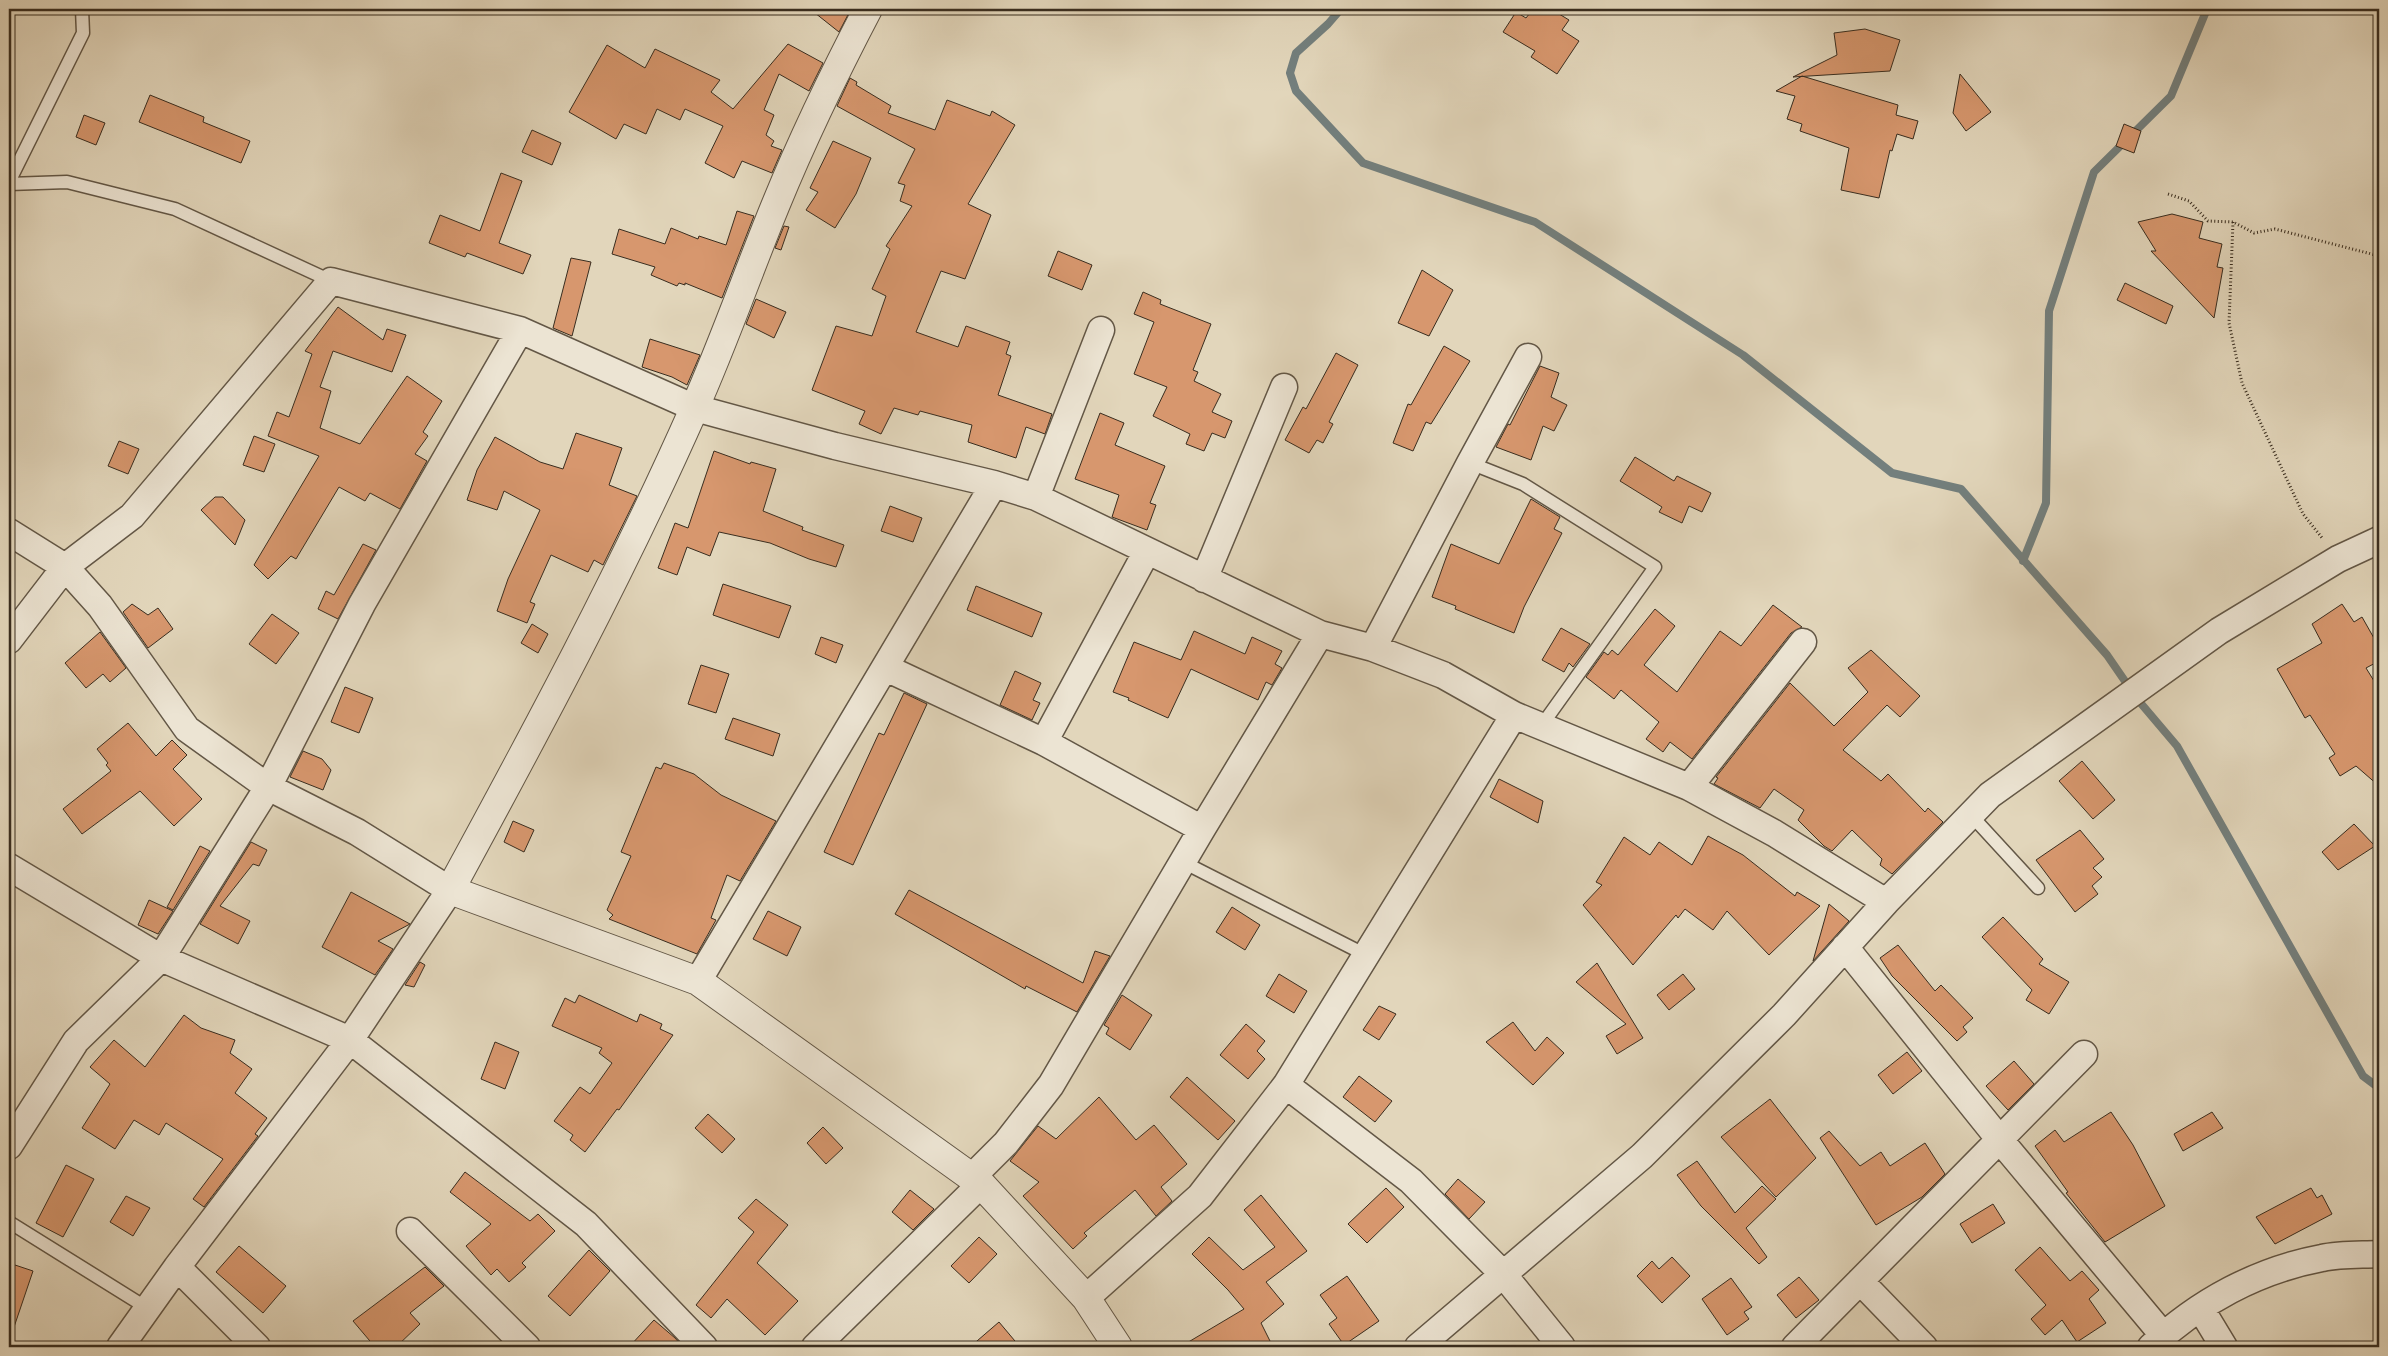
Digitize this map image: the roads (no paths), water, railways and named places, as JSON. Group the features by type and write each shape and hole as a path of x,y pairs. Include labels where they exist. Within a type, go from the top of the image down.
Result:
{"street":[{"path":"120,1347 176,1267 350,1040 450,890 558,691 616,578 695,408 777,202 842,59 868,9"},
{"path":"9,640 65,567 132,516 331,281 520,330 695,408 835,446 994,484 1036,497 1320,634 1373,648 1443,676 1514,715 1689,787 1774,833 1886,902"},
{"path":"9,1146 76,1041 160,958 268,787 362,604 520,330"},
{"path":"1036,497 1101,330"},
{"path":"1373,648 1528,357"},
{"path":"1204,579 1284,387"},
{"path":"698,981 994,484"},
{"path":"9,532 65,567 100,606 187,729 268,787 357,832 450,890 698,981 976,1181 1086,1298 1118,1347"},
{"path":"1418,1347 1642,1156 1784,1015 1886,902 1990,795 2219,630 2338,558 2379,540"},
{"path":"1044,742 1147,551"},
{"path":"816,1347 976,1181 1051,1085 1202,828 1320,634"},
{"path":"1689,787 1803,642"},
{"path":"886,668 1044,742 1202,828"},
{"path":"1086,1298 1200,1196 1286,1084 1514,715"},
{"path":"9,867 160,958 350,1040 586,1224 704,1347"},
{"path":"1845,947 2000,1140 2157,1341 2226,1291 2281,1267 2324,1257 2379,1254"},
{"path":"1795,1347 2084,1054"},
{"path":"1286,1084 1411,1181 1504,1274 1562,1347"},
{"path":"410,1231 527,1347"},
{"path":"176,1267 257,1347"},
{"path":"1860,1281 1924,1347"},
{"path":"2200,1309 2224,1347"}],"lane":[{"path":"82,9 83,33 9,183 67,182 175,209 331,281"},
{"path":"1470,463 1523,484 1656,567 1542,725"},
{"path":"1970,814 2038,888"},
{"path":"1182,862 1366,955"},
{"path":"9,1222 147,1308"}],"waterway":[{"path":"1341,9 1328,24 1296,53 1290,73 1296,91 1363,163 1535,222 1743,355 1892,473 1961,489 2107,655 2138,700 2177,746 2363,1076 2379,1088"},
{"path":"2023,561 2046,503 2049,311 2094,172 2171,96 2207,9"}]}
